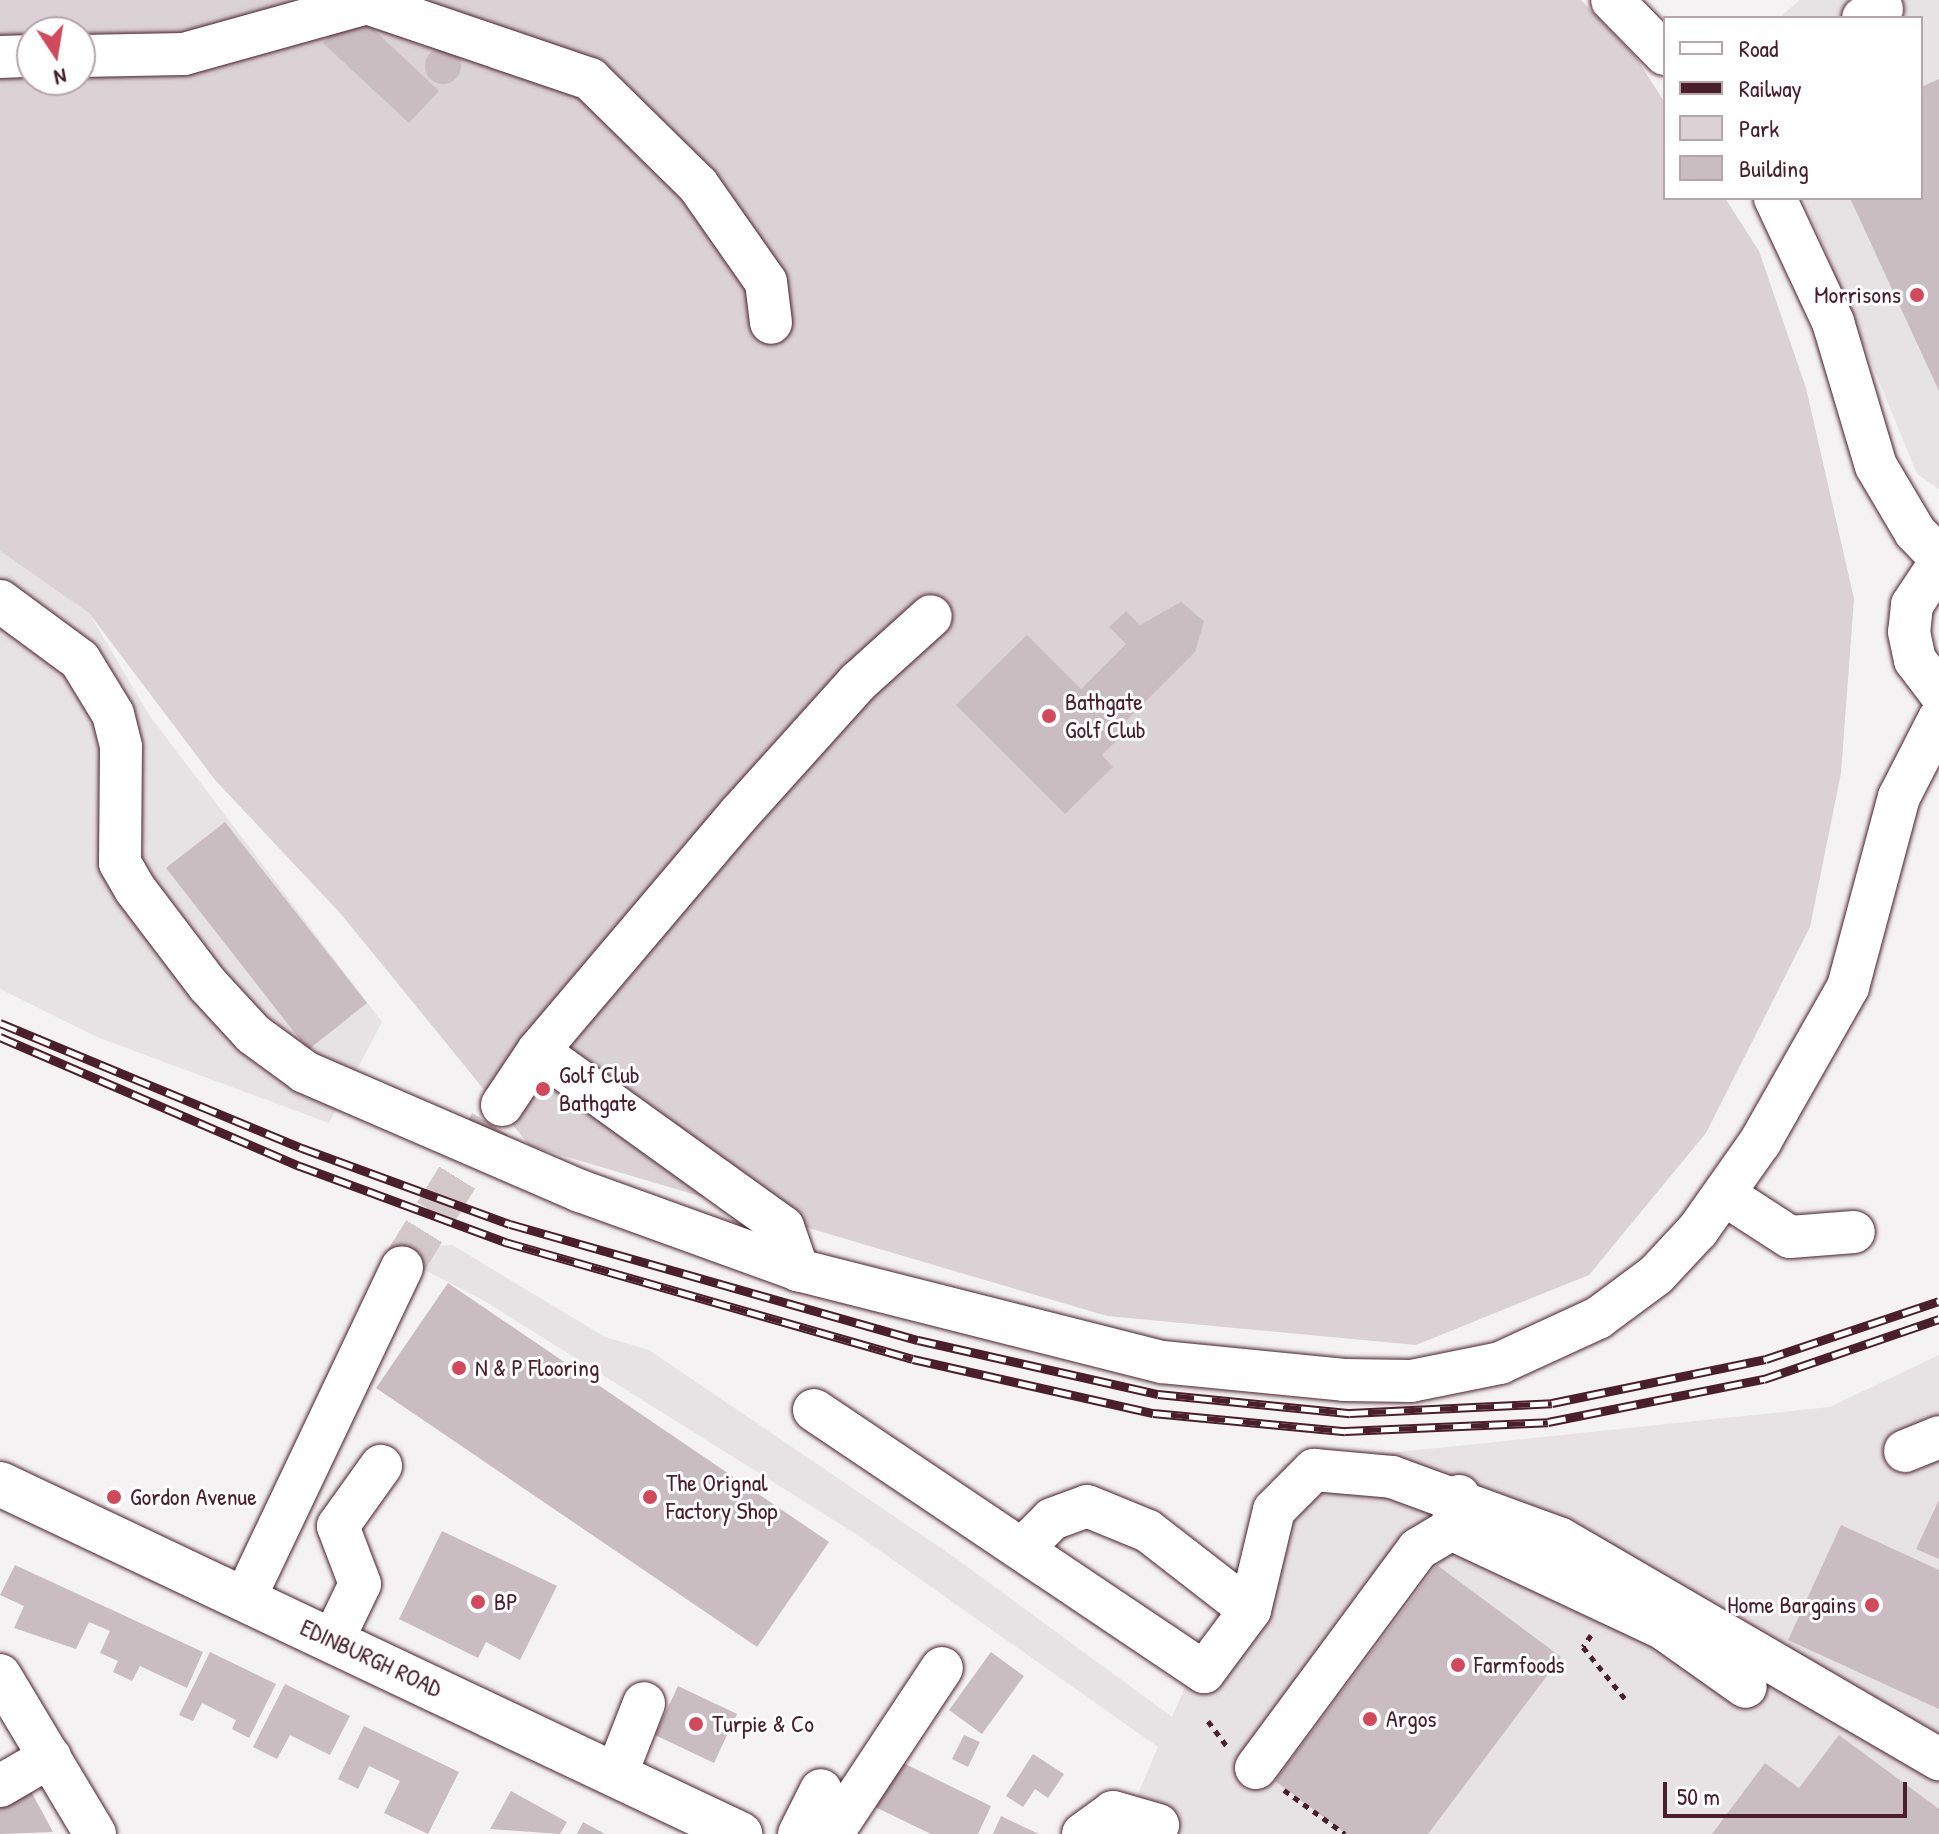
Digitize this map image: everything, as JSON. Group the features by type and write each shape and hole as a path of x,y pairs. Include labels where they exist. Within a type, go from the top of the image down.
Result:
{"main road":[{"name":"EDINBURGH ROAD","path":"0,1484 740,1834"}],"street":[{"path":"1612,0 1663,52"},
{"path":"96,56 184,54 367,3 590,79 698,185 766,282 771,323"},
{"path":"1776,200 1833,322 1876,466 1915,532 1939,557"},
{"path":"1939,564 1912,605 1909,632 1915,660 1939,692"},
{"path":"0,601 80,660 113,714 121,747 120,863 135,889 253,1034 305,1072 580,1191 798,1270 1162,1362 1411,1381 1500,1363 1598,1318 1656,1275 1725,1195 1848,987 1899,797 1939,719"},
{"path":"502,1105 538,1051 847,694 931,616"},
{"path":"538,1051 783,1227 798,1270"},
{"path":"1725,1195 1790,1237 1854,1232"},
{"path":"245,1598 402,1267"},
{"path":"814,1410 1204,1672 1250,1610 1274,1510 1314,1470 1392,1477 1612,1604 1671,1617 1746,1687"},
{"path":"333,1640 360,1584 338,1526 381,1466"},
{"path":"1022,1549 1052,1519 1087,1506 1148,1531 1250,1610"},
{"path":"1455,1512 1559,1538 1671,1617 1939,1759"},
{"path":"1256,1768 1418,1549 1455,1512"},
{"path":"832,1834 942,1668"},
{"path":"0,1675 95,1834"},
{"path":"616,1775 644,1703"},
{"path":"0,1786 50,1757"},
{"path":"799,1834 821,1790"},
{"path":"1083,1834 1113,1812 1158,1825"}],"path":[{"path":"1612,1604 1583,1647 1626,1700"}],"shaded area":[{"path":"1800,0 1939,0 1939,489 1917,474 1805,200 1923,200 1923,16 1781,16"},
{"path":"0,551 89,613 149,715 382,1022 329,1123 97,1037 0,989"},
{"path":"452,1245 605,1337 649,1350 954,1557 1172,1717 1283,1464 1830,1407 1939,1355 1939,1834 1121,1834 1158,1747 859,1536 483,1300 386,1250"}],"green space":[{"path":"0,0 1581,0 1635,56 1663,100 1663,200 1726,200 1759,251 1806,388 1854,599 1841,773 1810,927 1706,1133 1589,1275 1416,1345 1107,1316 530,1146 341,914 215,780 89,613 0,551"}],"building":[{"path":"353,10 439,91 409,123 323,43"},
{"path":"443,48 456,53 461,66 456,79 443,84 430,79 425,66 430,53"},
{"name":"Morrisons","path":"1939,79 1939,391 1851,200 1923,200 1923,86"},
{"name":"Bathgate Golf Club","path":"1181,602 1204,621 1195,652 1120,727 1125,732 1102,755 1113,767 1065,814 956,705 1027,635 1081,689 1126,644 1109,627 1126,611 1140,625"},
{"path":"225,822 367,1003 308,1050 166,868"},
{"name":"The Orignal Factory Shop","path":"448,1283 829,1542 757,1647 376,1388"},
{"path":"1939,1500 1939,1559 1916,1549"},
{"name":"Home Bargains","path":"1841,1525 1939,1570 1939,1709 1788,1640"},
{"name":"BP","path":"442,1531 557,1586 520,1660 486,1642 478,1658 399,1619"},
{"path":"15,1565 203,1652 187,1688 140,1666 132,1681 113,1672 118,1661 100,1653 110,1631 89,1622 76,1649 14,1628 24,1606 0,1595"},
{"path":"1437,1565 1561,1657 1428,1834 1346,1834 1275,1781"},
{"path":"210,1652 276,1684 249,1738 232,1729 236,1720 202,1703 193,1721 179,1715"},
{"path":"991,1652 1024,1676 982,1734 949,1710"},
{"path":"285,1684 350,1716 330,1755 290,1735 277,1759 253,1747"},
{"name":"Turpie & Co","path":"678,1686 737,1714 714,1763 655,1735"},
{"path":"364,1726 459,1772 428,1834 384,1813 400,1781 369,1766 358,1789 338,1779"},
{"path":"964,1735 980,1742 968,1767 952,1759"},
{"path":"1839,1735 1939,1809 1939,1834 1712,1834 1765,1763 1799,1788"},
{"path":"1033,1754 1064,1774 1048,1798 1035,1789 1023,1807 1006,1796"},
{"path":"893,1758 991,1806 978,1834 931,1834 871,1805"},
{"path":"26,1782 53,1832 0,1834 0,1796"},
{"path":"511,1791 567,1822 560,1834 490,1829"},
{"path":"1001,1816 1026,1828 1039,1834 993,1834"},
{"path":"583,1822 605,1834 577,1834"}],"tunnel":[{"path":"402,1267 502,1105"}],"railway":[{"path":"0,1023 302,1148 510,1224 918,1340 1158,1394 1350,1413 1552,1403 1766,1359 1939,1301"},
{"path":"0,1037 300,1166 505,1242 913,1359 1153,1413 1345,1431 1548,1422 1764,1379 1939,1319"}],"place":[{"name":"Morrisons","path":"1917,295"},
{"name":"Bathgate Golf Club","path":"1049,716"},
{"name":"Golf Club Bathgate","path":"543,1089"},
{"name":"N & P Flooring","path":"459,1368"},
{"name":"Gordon Avenue","path":"114,1497"},
{"name":"The Orignal Factory Shop","path":"650,1497"},
{"name":"BP","path":"478,1602"},
{"name":"Home Bargains","path":"1872,1605"},
{"name":"Farmfoods","path":"1458,1665"},
{"name":"Argos","path":"1370,1719"},
{"name":"Turpie & Co","path":"696,1724"}]}
